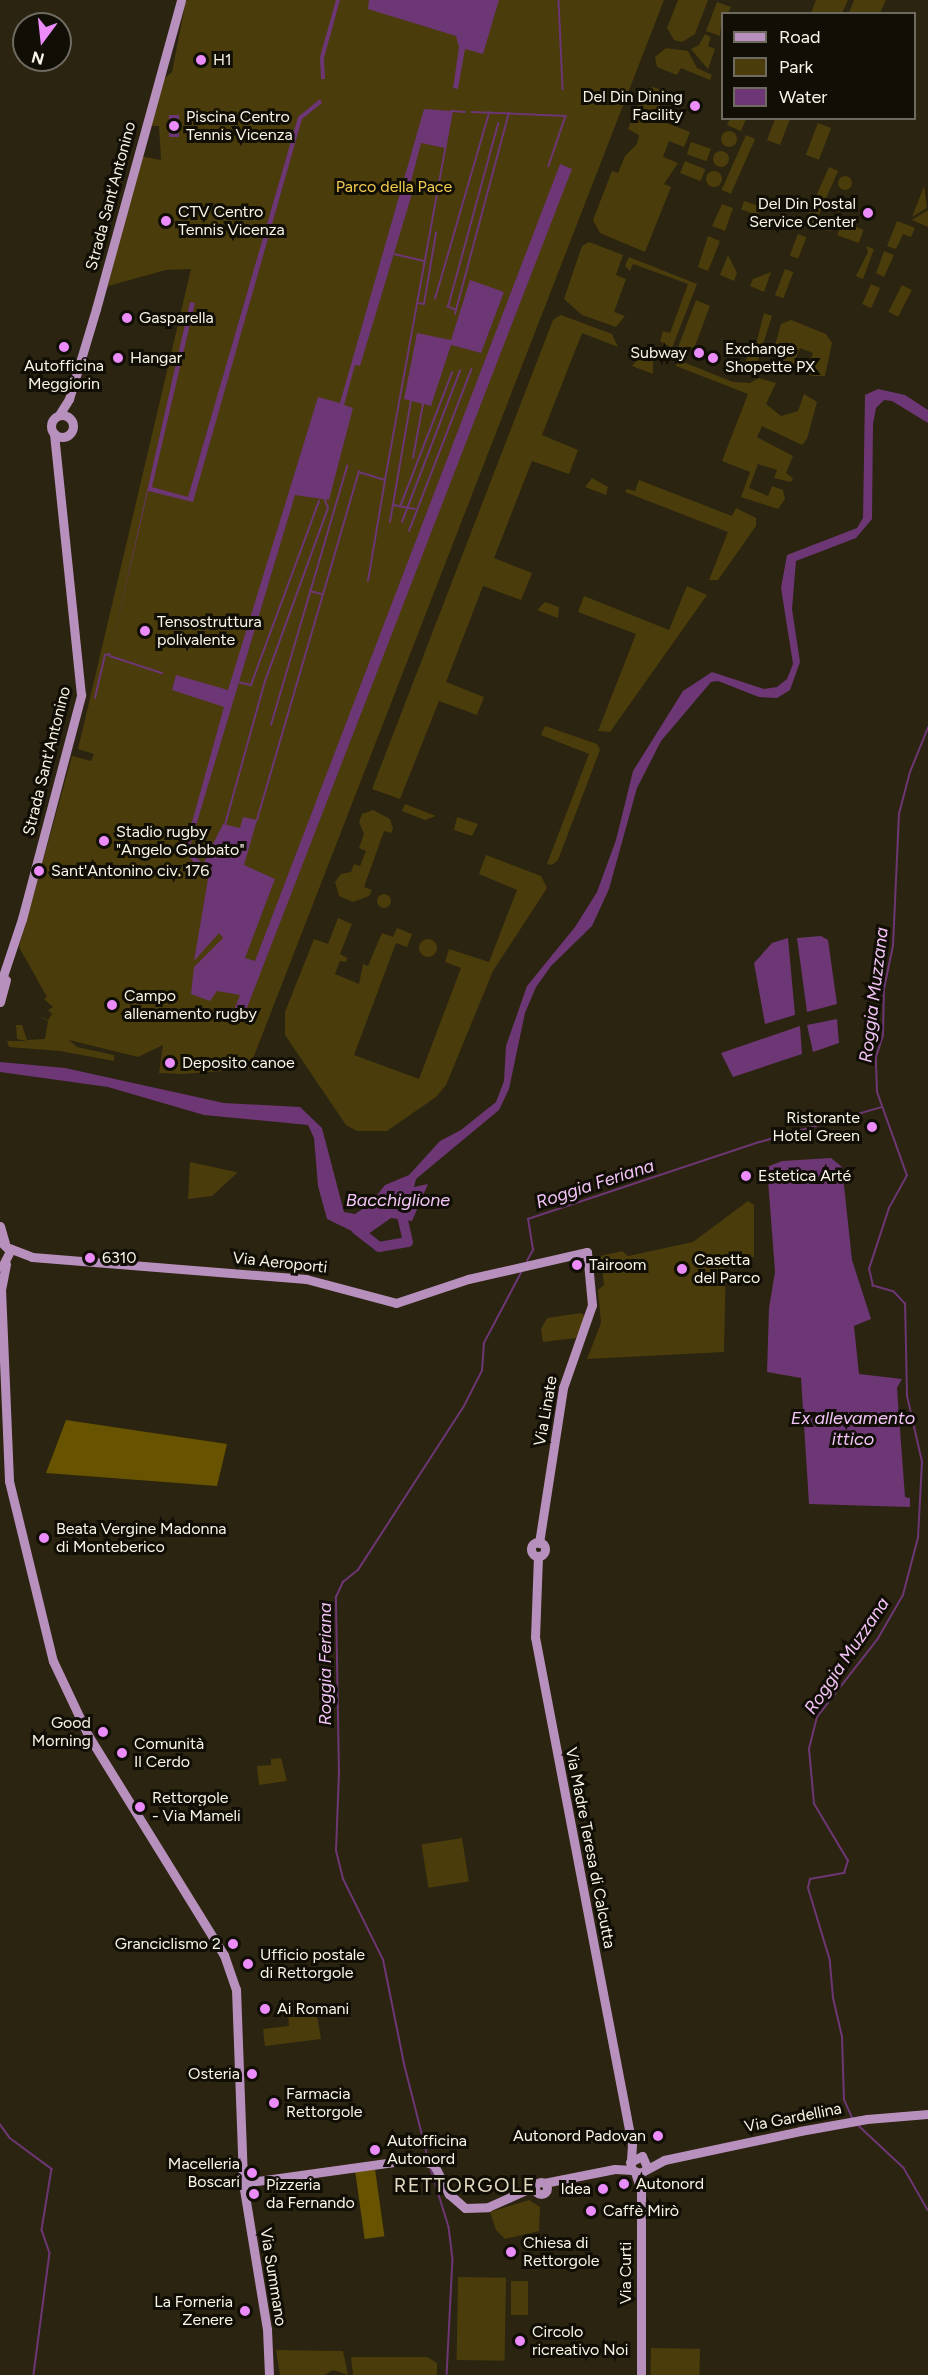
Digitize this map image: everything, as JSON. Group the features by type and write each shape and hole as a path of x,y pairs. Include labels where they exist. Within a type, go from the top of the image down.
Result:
{"street":[{"name":"Strada Sant'Antonino","path":"0,1002 9,960 81,695 54,433 51,424 69,399 181,0"},
{"name":"Strada Sant'Antonino","path":"56,458 74,427 69,399"},
{"path":"59,415 72,419"},
{"path":"54,433 67,436"},
{"name":"Strada Sant'Antonino","path":"0,985 9,960"},
{"path":"0,1226 5,1244"},
{"name":"Via Aeroporti","path":"5,1244 32,1257"},
{"name":"Via Summano","path":"5,1244 5,1264 0,1288 9,1481 47,1643 79,1719 224,1955 232,1976 240,2027 243,2183 267,2329 269,2375"},
{"name":"Via Aeroporti","path":"5,1264 32,1257 306,1279 396,1303 517,1268 587,1252"},
{"name":"Via Linate","path":"538,1556 532,1549 539,1543 563,1388 592,1305 587,1252"},
{"name":"Via Madre Teresa di Calcutta","path":"538,1556 535,1637 632,2145 631,2159"},
{"name":"Via Gardellina","path":"243,2183 402,2158 426,2160 455,2203 465,2208 488,2207 561,2180 615,2169 633,2171 664,2160 853,2121 928,2114"},
{"path":"632,2145 642,2156 646,2167"},
{"name":"Via Gardellina","path":"615,2169 631,2159 642,2156 664,2160"},
{"path":"631,2159 633,2171"},
{"name":"Via Curti","path":"633,2171 641,2191 641,2375"}],"green space":[{"name":"Parco della Pace","path":"186,0 664,0 249,1069 183,1074 159,1073 163,1045 138,1057 69,1040 77,1047 114,1055 114,1061 60,1051 9,1047 7,1041 27,1041 17,1039 16,1025 22,1025 27,1040 45,1039 48,1021 38,1015 48,1020 52,1014 48,1010 53,1007 44,999 47,997 19,947 72,756 91,761 94,754 78,749 191,269 166,270 108,286 140,156 161,160 159,126 150,126 162,81 172,72"},
{"path":"678,0 708,0 695,34 682,42 674,40 667,28"},
{"path":"816,0 848,0 842,12 811,12"},
{"path":"854,0 886,0 880,12 849,12"},
{"path":"717,2 731,7 728,12 721,12 720,36 706,31"},
{"path":"705,34 711,37 708,46 715,49 708,69 691,49 699,45"},
{"path":"666,48 688,51 697,68 712,75 710,80 681,68 677,75 657,67 655,57"},
{"path":"653,87 664,91 664,96 670,98 661,99 659,105 665,110 662,121 690,132 684,147 669,141 663,157 678,163 664,184 671,187 645,252 600,233 593,220 612,171 618,173 625,156 637,144 639,135 628,129 643,91"},
{"path":"730,120 746,120 741,131 727,125"},
{"path":"775,120 790,120 780,145 767,140"},
{"path":"818,123 831,128 819,160 806,155"},
{"path":"726,131 732,131 737,139 735,145 726,147 721,142 721,136"},
{"path":"746,135 755,139 731,194 722,190"},
{"path":"691,142 711,149 707,161 687,154"},
{"path":"718,151 724,151 729,159 727,165 718,167 713,162 713,156"},
{"path":"685,161 705,169 701,181 680,173"},
{"path":"829,167 838,171 814,226 805,222"},
{"path":"711,171 717,171 722,179 720,185 711,187 706,182 706,176"},
{"path":"845,176 850,178 852,183 850,188 845,190 840,188 838,183 840,178"},
{"path":"924,186 927,208 912,217"},
{"path":"837,198 842,200 844,205 842,210 837,212 832,210 830,205 832,200"},
{"path":"744,201 761,207 758,215 741,210"},
{"path":"722,204 733,208 725,231 712,226"},
{"path":"928,210 928,227 912,220"},
{"path":"779,215 796,221 793,229 776,224"},
{"path":"829,217 834,219 836,224 834,229 829,231 824,229 822,224 824,219"},
{"path":"897,221 915,228 911,237 903,234 896,249 887,246"},
{"path":"842,222 864,230 859,243 837,235"},
{"path":"798,234 806,237 798,259 790,255"},
{"path":"708,236 720,241 708,271 698,267"},
{"path":"589,242 623,255 616,275 626,279 614,312 625,316 616,327 582,315 564,299 582,246"},
{"path":"866,246 874,249 863,279 856,276 868,252"},
{"path":"884,251 894,255 884,277 876,273"},
{"path":"728,255 737,273 734,281 720,275"},
{"path":"629,257 697,284 672,348 660,341 663,331 670,333 688,284 633,264 630,271 625,266"},
{"path":"785,269 793,272 783,298 775,295"},
{"path":"771,272 764,292 750,286 753,279"},
{"path":"871,284 880,288 871,308 862,304"},
{"path":"902,285 912,290 898,317 888,312"},
{"path":"696,300 710,306 695,346 685,353 677,350"},
{"path":"764,313 772,316 757,363 746,373 731,371 736,359 745,363 752,344 756,344"},
{"path":"561,315 612,334 618,347 582,333 542,435 578,450 569,474 532,461 494,558 532,573 521,600 483,586 446,682 484,697 477,715 439,701 400,799 372,789 553,320"},
{"path":"791,320 826,334 832,343 825,376 811,376 807,371 813,353 800,348 793,366 772,356 781,324"},
{"path":"640,356 653,361 653,374 632,366"},
{"path":"678,360 733,382 750,383 759,378 776,383 766,404 781,416 798,411 804,394 817,402 807,439 802,445 762,426 757,437 793,456 786,473 793,478 791,482 774,478 777,470 758,464 749,488 768,496 772,486 783,490 785,499 778,509 741,497 750,472 722,461 748,394 676,366"},
{"path":"592,478 608,487 606,495 585,487"},
{"path":"639,480 732,516 736,508 756,518 756,526 718,580 709,580 728,532 625,492 627,489 635,491"},
{"path":"687,586 707,595 610,732 598,731 636,634 578,612 584,596 669,630"},
{"path":"545,602 559,607 558,618 537,610"},
{"path":"545,726 597,744 600,750 558,860 552,865 547,864 589,754 541,735"},
{"path":"405,804 436,816 425,820 402,811"},
{"path":"373,810 390,819 393,829 391,833 384,831 364,887 372,890 369,896 353,902 339,896 335,882 341,874 351,872 354,864 360,866 366,851 359,848 364,834 359,822 362,814"},
{"path":"457,817 478,824 472,836 454,830"},
{"path":"486,855 541,876 547,888 493,971 446,1085 436,1097 387,1131 357,1131 346,1125 285,1035 285,1012 314,939 328,944 338,918 352,924 340,954 347,958 346,962 340,961 335,974 359,984 363,964 368,966 382,933 393,937 397,928 412,934 407,947 396,943 354,1055 419,1079 461,968 445,962 449,949 489,962 517,890 479,874"},
{"path":"384,894 389,896 391,901 389,906 384,908 379,906 377,901 379,896"},
{"path":"428,939 434,942 437,948 434,954 428,957 422,954 419,948 422,942"},
{"path":"190,1162 237,1173 212,1196 188,1199"},
{"path":"748,1201 754,1205 754,1257 726,1257 724,1352 587,1359 601,1323 598,1290 604,1285 602,1266 596,1265 596,1257 622,1251 628,1256 693,1242"},
{"path":"581,1313 585,1316 576,1338 543,1342 541,1329 547,1318"},
{"path":"281,1758 287,1781 259,1785 257,1766 271,1765 271,1759"},
{"path":"462,1838 469,1881 428,1888 422,1844"},
{"path":"316,2010 321,2039 265,2046 263,2029 289,2026 288,2014"},
{"path":"529,2200 540,2207 539,2231 505,2239 496,2230 490,2212"},
{"path":"458,2277 506,2278 505,2361 457,2360"},
{"path":"511,2281 528,2281 528,2315 511,2315"},
{"path":"651,2348 700,2349 700,2375 651,2375"},
{"path":"276,2350 343,2351 348,2375 333,2370 325,2375 280,2375"},
{"path":"351,2357 427,2357 437,2363 437,2375 353,2375"}],"shaded area":[{"path":"66,1420 227,1444 217,1486 46,1473"},
{"path":"375,2169 384,2236 365,2239 355,2172"}],"water":[{"path":"336,0 340,0 324,58 325,79 321,79 320,57"},
{"path":"369,0 499,0 483,54 465,49 458,89 453,88 459,47 456,36 368,9"},
{"path":"320,99 322,103 302,119 193,502 148,491 110,654 190,302 195,303 152,487 188,497 298,117"},
{"path":"424,109 452,111 445,148 421,143 411,182 415,184 360,366 355,365 344,405 353,408 329,500 295,495 189,849 203,864 223,824 240,828 243,817 257,820 244,865 275,879 245,958 255,961 560,164 572,169 245,1013 234,1010 240,995 217,991 210,1001 191,994 194,967 223,938 219,933 194,961 208,879 184,851 224,707 172,690 176,675 228,690 318,397 340,403"},
{"name":"Piscina Centro Tennis Vicenza","path":"169,115 179,115 179,137 169,137"},
{"path":"470,280 504,292 481,353 451,345 431,406 404,399 417,333 451,340"},
{"name":"Bacchiglione","path":"878,389 905,395 928,410 928,423 892,401 884,400 876,408 873,424 872,519 856,538 796,561 792,609 800,662 790,690 777,698 759,697 718,681 711,682 661,741 637,788 609,889 592,926 551,966 536,987 525,1013 509,1089 499,1110 416,1179 414,1187 428,1184 412,1221 391,1218 364,1237 327,1219 318,1186 314,1138 308,1125 204,1115 108,1087 0,1072 0,1062 65,1068 224,1103 300,1107 322,1128 344,1212 355,1214 370,1204 385,1185 409,1175 440,1141 461,1130 496,1102 504,1081 506,1046 527,986 575,927 597,892 616,840 633,771 683,691 712,672 764,689 777,687 787,679 793,664 781,588 787,555 857,528 863,518 865,395"},
{"path":"821,936 828,940 837,1004 807,1012 797,938"},
{"path":"788,938 795,1015 765,1024 754,963 772,943"},
{"path":"837,1019 839,1043 813,1052 807,1025"},
{"path":"800,1026 802,1054 733,1077 721,1053"},
{"name":"Ex allevamento ittico","path":"831,1158 842,1167 852,1260 871,1319 854,1326 859,1374 902,1379 897,1388 905,1497 910,1498 910,1507 809,1504 801,1378 767,1372 769,1308 775,1272 767,1167 782,1161"}],"waterway":[{"path":"559,0 563,89"},
{"path":"257,820 359,472 385,480 452,111 465,112"},
{"path":"472,112 566,116 549,166"},
{"path":"435,299 489,113"},
{"path":"455,314 509,113"},
{"path":"455,310 448,307 498,124"},
{"path":"418,303 424,304 436,233"},
{"path":"394,254 424,261"},
{"path":"409,531 471,370"},
{"path":"402,522 460,371"},
{"path":"400,507 452,373"},
{"path":"390,522 411,401"},
{"path":"413,458 423,404"},
{"path":"271,725 347,466"},
{"path":"368,581 385,481"},
{"path":"238,682 251,685 319,501"},
{"path":"225,825 264,684 328,508 325,501"},
{"path":"394,505 415,509"},
{"path":"310,591 322,594"},
{"path":"95,698 105,655 110,654"},
{"path":"110,656 162,673"},
{"name":"Roggia Muzzana","path":"852,2118 844,2100 842,2037 833,1998 830,1961 808,1888 810,1879 844,1873 848,1861 814,1804 809,1749 817,1717 877,1640 903,1595 918,1538 922,1462 907,1396 905,1304 894,1292 873,1286 869,1269 889,1208 907,1176 877,1092 876,1057 883,1035 884,989 893,946 899,814 910,772 928,728"},
{"name":"Roggia Feriana","path":"527,1261 533,1250 528,1219 760,1142 882,1107"},
{"path":"356,1229 379,1247 408,1242 400,1207"},
{"name":"Roggia Feriana","path":"428,2159 404,2064 383,1960 343,1879 336,1851 339,1774 336,1597 343,1582 358,1570 464,1406 482,1371 484,1343 522,1271"},
{"path":"0,2124 10,2138 52,2169 42,2230 50,2253 34,2375"},
{"name":"Roggia Muzzana","path":"857,2124 904,2168 928,2210"},
{"name":"Roggia Feriana","path":"431,2169 449,2227 453,2258 447,2375"}],"place":[{"name":"H1","path":"201,60"},
{"name":"Del Din Dining Facility","path":"695,106"},
{"name":"Piscina Centro Tennis Vicenza","path":"174,126"},
{"name":"Del Din Postal Service Center","path":"868,213"},
{"name":"CTV Centro Tennis Vicenza","path":"166,221"},
{"name":"Gasparella","path":"127,318"},
{"name":"Autofficina Meggiorin","path":"64,347"},
{"name":"Subway","path":"699,353"},
{"name":"Hangar","path":"118,358"},
{"name":"Exchange Shopette PX","path":"713,358"},
{"name":"Tensostruttura polivalente","path":"145,631"},
{"name":"Stadio rugby \"Angelo Gobbato\"","path":"104,841"},
{"name":"Sant'Antonino civ. 176","path":"39,871"},
{"name":"Campo allenamento rugby","path":"112,1005"},
{"name":"Deposito canoe","path":"170,1063"},
{"name":"Ristorante Hotel Green","path":"872,1127"},
{"name":"Estetica Arté","path":"746,1176"},
{"name":"6310","path":"90,1258"},
{"name":"Tairoom","path":"577,1265"},
{"name":"Casetta del Parco","path":"682,1269"},
{"name":"Beata Vergine Madonna di Monteberico","path":"44,1538"},
{"name":"Good Morning","path":"103,1732"},
{"name":"Comunità Il Cerdo","path":"122,1753"},
{"name":"Rettorgole - Via Mameli","path":"140,1807"},
{"name":"Granciclismo 2","path":"233,1944"},
{"name":"Ufficio postale di Rettorgole","path":"248,1964"},
{"name":"Ai Romani","path":"265,2009"},
{"name":"Osteria","path":"252,2074"},
{"name":"Farmacia Rettorgole","path":"274,2103"},
{"name":"Autonord Padovan","path":"658,2136"},
{"name":"Autofficina Autonord","path":"375,2150"},
{"name":"Macelleria Boscari","path":"252,2173"},
{"name":"Autonord","path":"624,2184"},
{"name":"Idea","path":"603,2189"},
{"name":"Pizzeria da Fernando","path":"254,2194"},
{"name":"Caffè Mirò","path":"591,2211"},
{"name":"Chiesa di Rettorgole","path":"511,2252"},
{"name":"La Forneria Zenere","path":"245,2311"},
{"name":"Circolo ricreativo Noi","path":"520,2341"}],"district":[{"name":"RETTORGOLE","path":"465,2185"}]}
